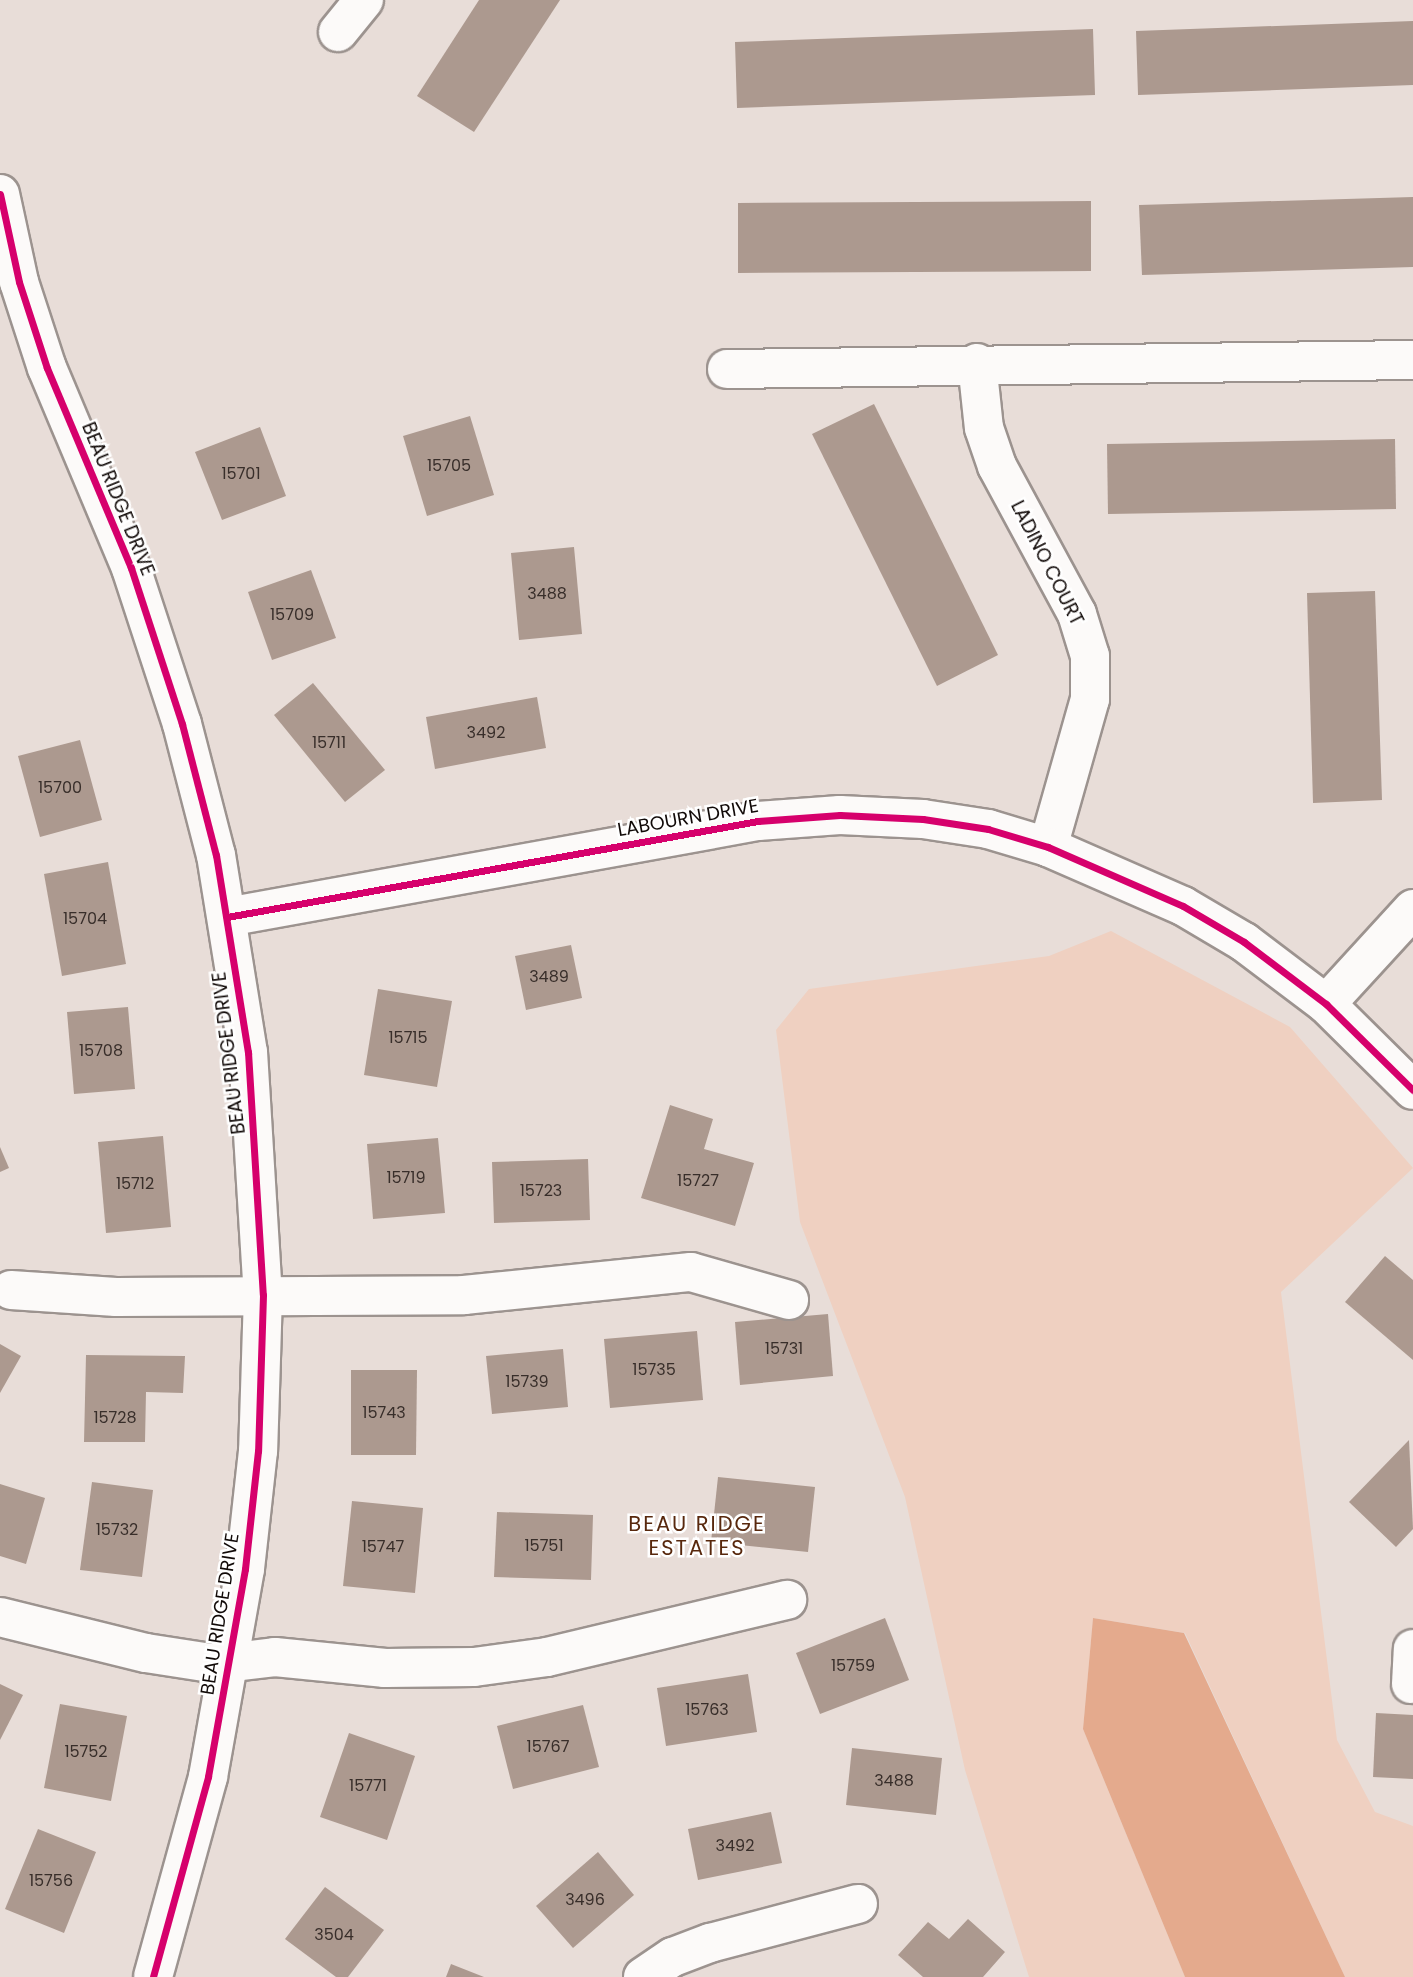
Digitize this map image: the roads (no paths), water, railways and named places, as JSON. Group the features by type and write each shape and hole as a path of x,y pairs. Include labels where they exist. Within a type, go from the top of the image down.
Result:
{"street":[{"path":"338,32 364,0"},
{"name":"BEAU RIDGE DRIVE","path":"0,194 19,282 47,368 131,568 182,723 228,917 248,1052 262,1295 258,1451 230,1662 208,1777 153,1977"},
{"path":"727,369 977,363 1413,360"},
{"name":"LADINO COURT","path":"977,363 984,428 997,466 1077,614 1090,656 1090,699 1048,847"},
{"name":"LABOURN DRIVE","path":"228,917 758,821 840,815 923,819 988,829 1048,847 1183,906 1244,942 1326,1004 1413,1090"},
{"path":"1326,1004 1413,909"},
{"path":"10,1290 116,1297 464,1296 691,1272 789,1300"},
{"path":"0,1617 146,1653 230,1662 312,1657 385,1668 474,1667 547,1657 787,1600"},
{"path":"643,1977 673,1956 710,1942 858,1904"}],"district":[{"name":"BEAU RIDGE ESTATES","path":"697,1536"}]}
